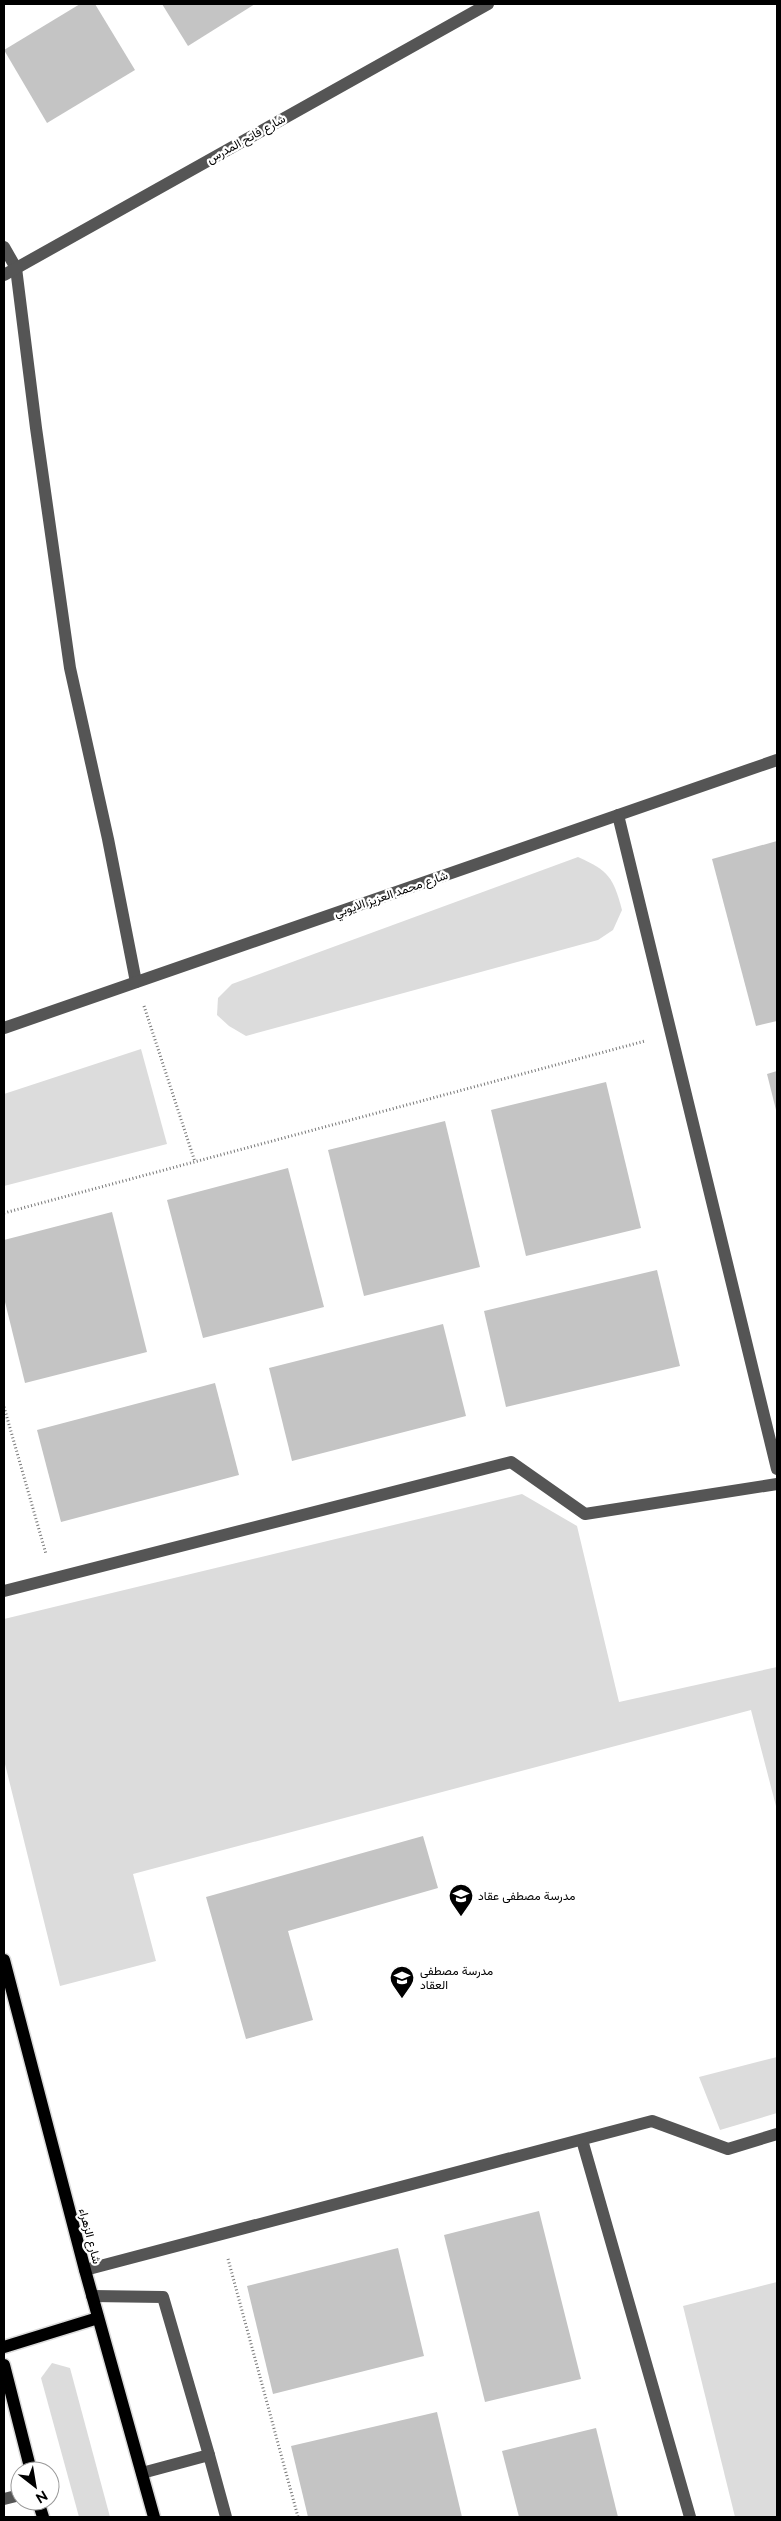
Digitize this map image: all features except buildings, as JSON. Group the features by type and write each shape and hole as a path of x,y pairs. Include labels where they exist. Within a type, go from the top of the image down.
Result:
{"main road":[{"name":"شارع الزهراء","path":"4,1960 92,2296 154,2517"},
{"path":"4,2347 98,2318"},
{"path":"4,2365 28,2461"}],"street":[{"name":"شارع فاتح المدرس","path":"4,275 488,4"},
{"path":"4,247 16,268 36,428 70,668 108,839 136,982"},
{"name":"شارع محمد العزيز الايوبي","path":"4,1028 777,760"},
{"path":"618,815 777,1469"},
{"path":"4,1592 512,1462 585,1514 777,1484"},
{"path":"85,2270 652,2121 728,2148 777,2134"},
{"path":"582,2140 690,2517"},
{"path":"92,2296 163,2297 226,2517"},
{"path":"142,2473 209,2455"}],"path":[{"path":"136,982 195,1162"},
{"path":"4,1213 671,1034"},
{"path":"4,1407 53,1579"},
{"path":"221,2234 298,2517"}],"shaded area":[{"path":"578,857 597,867 608,876 616,890 622,910 613,930 598,940 246,1036 229,1026 217,1015 218,998 232,984"},
{"path":"141,1049 167,1144 4,1186 4,1094"},
{"path":"522,1494 577,1526 619,1702 777,1667 777,1810 751,1710 133,1874 156,1961 60,1986 4,1760 4,1619"},
{"path":"777,2057 777,2113 720,2130 699,2077"},
{"path":"777,2282 777,2517 735,2517 683,2306"},
{"path":"52,2363 70,2368 110,2517 79,2517 41,2378"}],"place":[{"name":"مدرسة مصطفى عقاد","path":"461,1917"},
{"name":"مدرسة مصطفى العقاد","path":"402,1999"}]}
